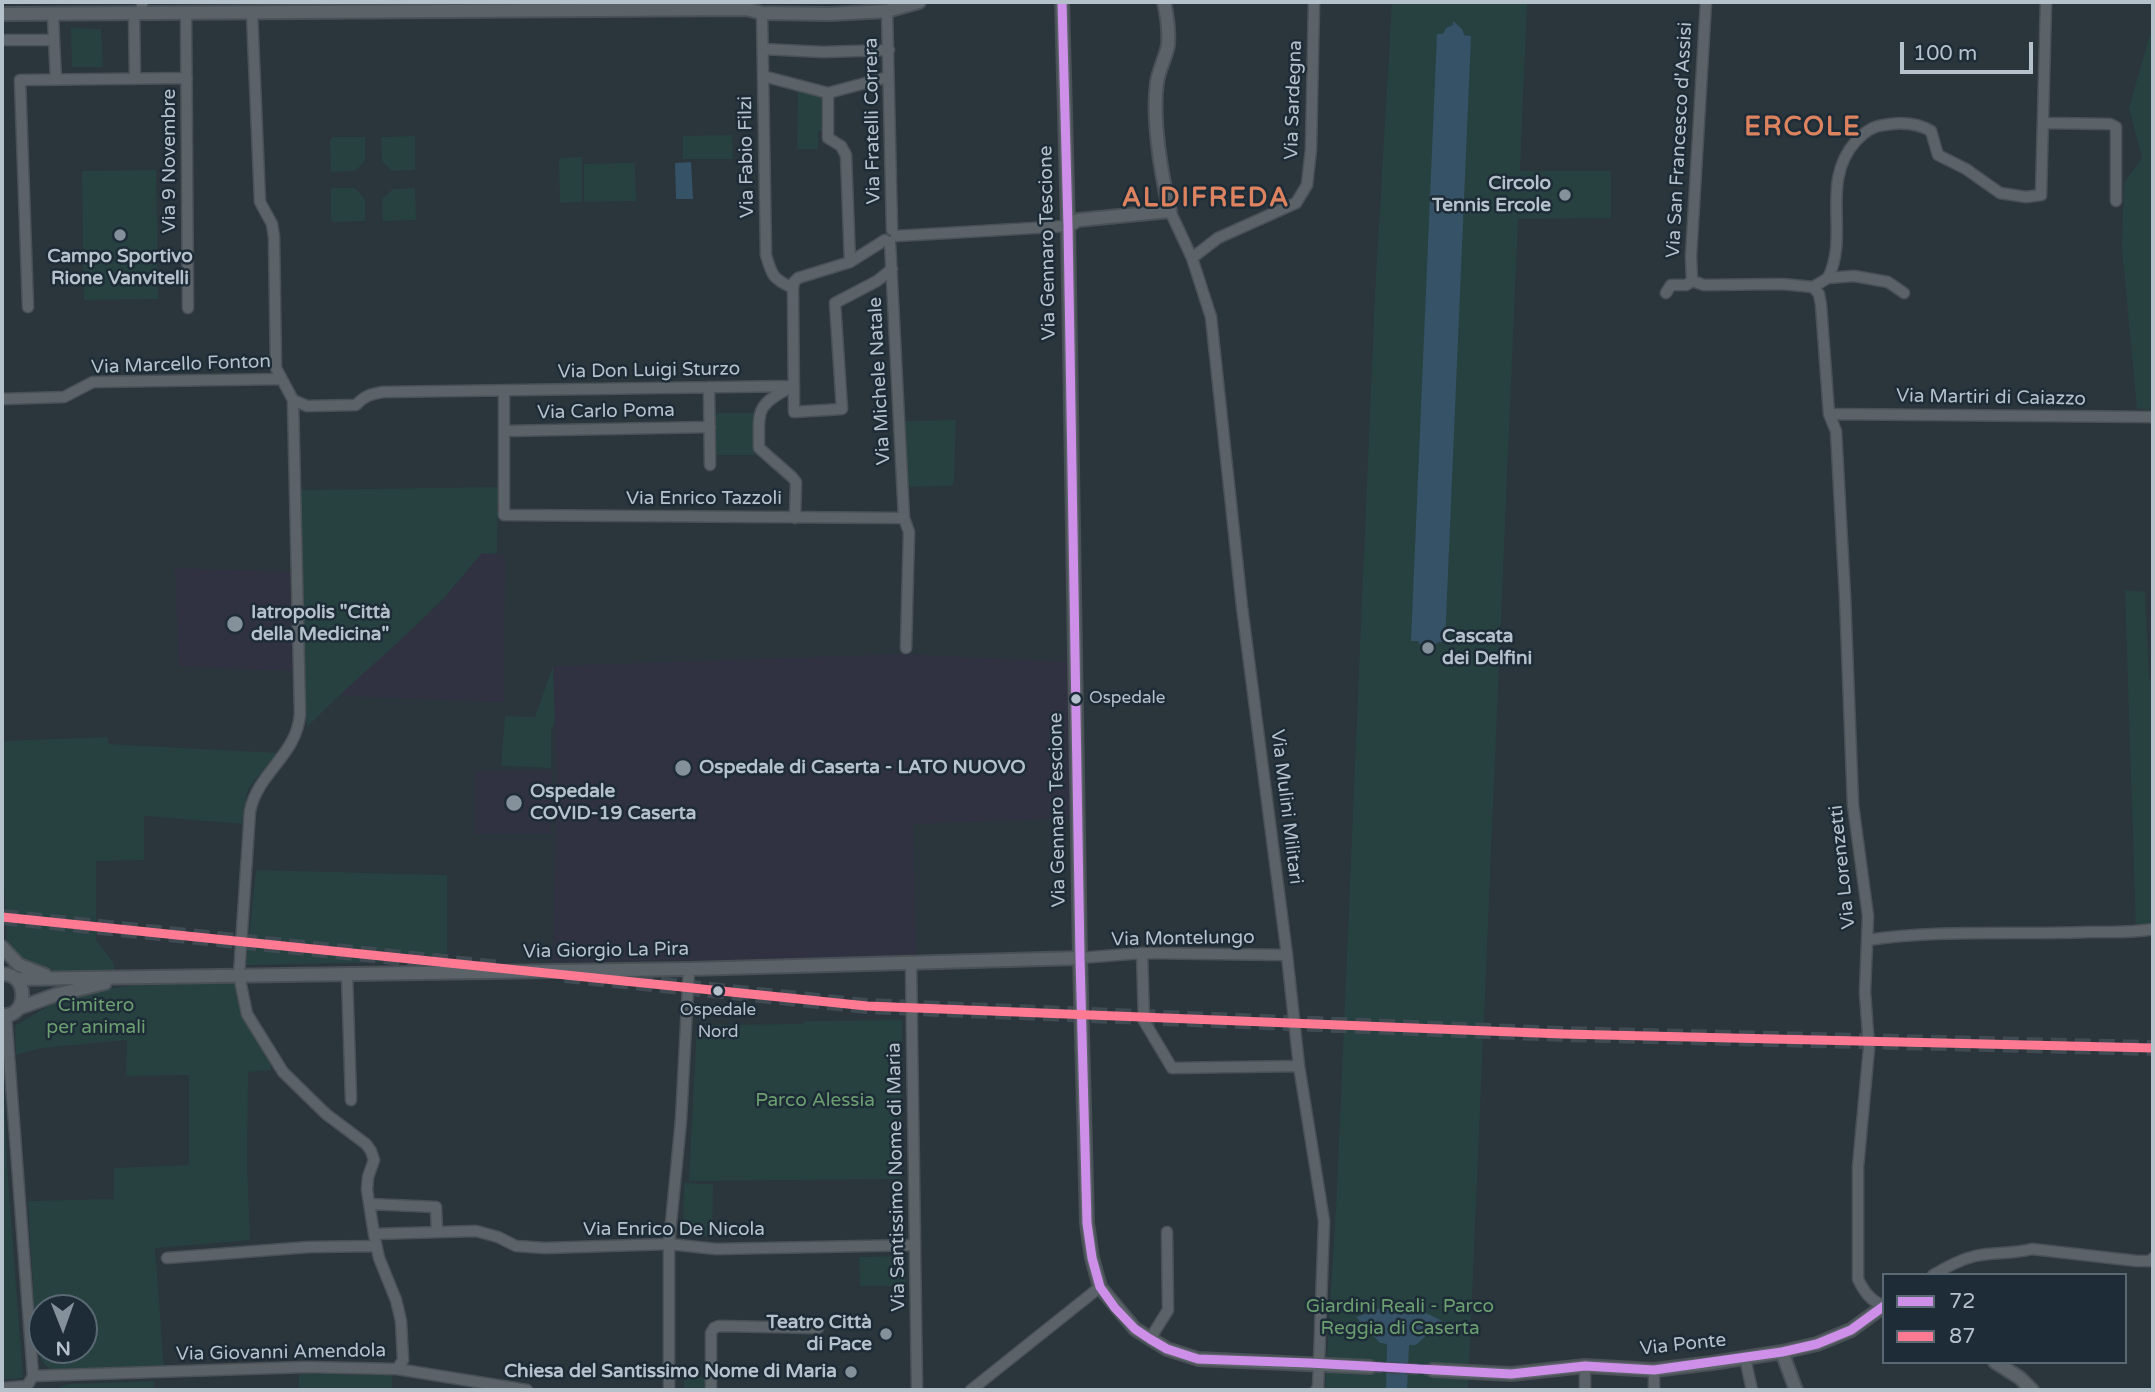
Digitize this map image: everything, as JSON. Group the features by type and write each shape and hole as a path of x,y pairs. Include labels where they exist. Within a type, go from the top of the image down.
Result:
{"street":[{"path":"2,14 140,10 252,13 363,7 747,9 762,13 819,14 887,11 919,2"},
{"name":"Via Gennaro Tescione","path":"1062,2 1080,958 1087,1223 1092,1258 1100,1287 1135,1329 1167,1349 1198,1359 1370,1367"},
{"path":"892,269 877,281 835,303 842,409 794,412 793,288 798,278 850,262 891,237 1068,226 1078,220 1170,211 1163,182 1157,130 1157,82 1168,45 1164,2"},
{"name":"Via Sardegna","path":"1192,258 1218,238 1296,203 1307,185 1311,149 1314,2"},
{"name":"Via San Francesco d'Assisi","path":"1692,281 1690,256 1706,2"},
{"path":"1828,278 1835,254 1836,192 1840,168 1847,152 1864,134 1877,126 1895,123 1921,125 1931,131 1938,155 1966,169 2000,193 2026,197 2041,195 2046,2"},
{"path":"135,79 140,10"},
{"name":"Via Fratelli Correra","path":"887,11 891,237"},
{"name":"Via 9 Novembre","path":"186,13 188,308"},
{"path":"252,13 260,202 272,224 274,237 276,368 293,400 299,723 290,748 253,797 239,975 247,1014 283,1072 326,1114 366,1144 371,1151 374,1160 367,1190 376,1246 401,1321 403,1360 397,1369"},
{"name":"Via Fabio Filzi","path":"762,13 766,255 771,274 778,281 793,288"},
{"path":"53,14 56,80"},
{"path":"2,40 54,40"},
{"path":"763,49 823,52 889,50"},
{"path":"763,76 828,93 888,77"},
{"path":"28,307 20,80 187,78"},
{"path":"828,93 828,138 841,146 846,155 850,262"},
{"path":"2043,123 2110,124 2116,127 2116,201"},
{"name":"Via Mulini Militari","path":"1170,211 1192,258 1211,317 1242,607 1299,1066 1324,1221 1317,1390"},
{"name":"Via Michele Natale","path":"891,237 904,518 909,532 906,648"},
{"path":"1666,293 1671,285 1686,285 1692,281 1704,285 1782,284 1813,287 1836,276 1878,279 1904,293"},
{"name":"Via Lorenzetti","path":"1813,287 1822,305 1829,414 1836,431 1846,596 1853,805 1868,916 1865,992 1869,1048 1858,1167 1857,1279 1873,1301 1882,1305"},
{"name":"Via Marcello Fonton","path":"2,399 64,397 93,382 281,379"},
{"path":"794,386 770,398 759,413 759,449 796,482 795,518"},
{"name":"Via Don Luigi Sturzo","path":"293,400 307,406 356,405 362,399 383,392 794,386"},
{"path":"709,387 710,465"},
{"path":"504,391 504,431"},
{"name":"Via Martiri di Caiazzo","path":"1829,414 2153,417"},
{"name":"Via Carlo Poma","path":"504,431 710,427"},
{"name":"Via Enrico Tazzoli","path":"504,431 504,516 904,518"},
{"path":"1868,940 1936,934 2053,934 2136,932 2153,929"},
{"path":"2,948 10,976 22,991 19,1008"},
{"name":"Via Giorgio La Pira","path":"2,948 19,965 56,978"},
{"path":"1142,953 1144,1021 1172,1068 1299,1066"},
{"name":"Via Montelungo","path":"1080,958 1142,953 1287,955"},
{"name":"Via Giorgio La Pira","path":"10,976 56,978 347,975 912,964 1080,958"},
{"name":"Via Santissimo Nome di Maria","path":"912,964 917,1390"},
{"path":"669,1390 670,1244 681,1120 689,969"},
{"path":"347,975 351,1100"},
{"name":"Via Giorgio La Pira","path":"4,1016 10,1016 19,1008 55,995 133,977"},
{"path":"2,1388 22,1389 33,1376 4,1016"},
{"path":"370,1204 436,1208 437,1232"},
{"name":"Via Enrico De Nicola","path":"374,1234 477,1231 516,1246 545,1248 670,1244 716,1249 915,1245"},
{"path":"1150,1339 1168,1310 1167,1232"},
{"path":"167,1258 309,1247 376,1246"},
{"path":"1936,1273 1954,1263 1977,1256 2018,1253 2032,1249 2137,1261 2150,1261 2153,1258"},
{"path":"971,1390 1100,1287"},
{"name":"Via Ponte","path":"1433,1370 1511,1374 1585,1366 1654,1370 1745,1358 1817,1344 1851,1330 1882,1307"},
{"path":"711,1390 711,1333 714,1328 818,1328"},
{"path":"1782,1352 1796,1390"},
{"path":"1745,1358 1752,1390"},
{"path":"1998,1364 2020,1378 2032,1390"},
{"path":"1585,1366 1585,1390"},
{"name":"Via Giovanni Amendola","path":"33,1376 306,1367 397,1369 527,1390"},
{"path":"1654,1370 1654,1390"}],"shaded area":[{"path":"1453,21 1462,29 1464,35 1471,36 1445,642 1438,642 1427,648 1418,641 1411,641 1437,34 1443,34 1446,28 1453,25"},
{"path":"691,162 693,199 676,199 675,163"},
{"path":"482,552 505,556 504,702 344,696 339,693 445,597"},
{"name":"Iatropolis \"Città della Medicina\"","path":"175,568 291,572 295,664 292,671 179,666"},
{"path":"901,654 1069,662 1070,818 913,824 916,957 553,962 557,769 553,666"},
{"name":"Ospedale COVID-19 Caserta","path":"475,771 552,771 551,834 475,834"},
{"path":"1400,1302 1418,1311 1425,1311 1442,1321 1416,1345 1409,1345 1407,1390 1386,1390 1387,1344 1380,1343 1356,1317"}],"green space":[{"name":"Giardini Reali - Parco Reggia di Caserta","path":"1392,2 1527,2 1520,171 1611,171 1611,218 1518,219 1468,1390 1325,1390 1337,1190 1375,294"},
{"path":"71,28 101,29 103,67 72,67"},
{"path":"2150,34 2153,34 2153,409 2137,409 2122,248 2124,183 2142,158 2129,108"},
{"path":"798,85 828,93 828,132 818,131 818,149 797,149"},
{"path":"732,135 733,159 683,159 683,136"},
{"path":"415,136 415,170 392,171 382,161 381,137"},
{"path":"333,137 365,137 365,161 355,171 331,172 330,140"},
{"path":"582,157 582,202 560,203 559,158"},
{"path":"635,163 636,201 584,202 584,164"},
{"name":"Campo Sportivo Rione Vanvitelli","path":"156,170 158,299 84,300 82,171"},
{"path":"331,188 355,188 365,199 365,221 331,220"},
{"path":"415,188 416,220 383,221 382,199 393,189"},
{"path":"715,413 754,413 754,455 715,455"},
{"path":"956,420 954,483 951,486 908,487 905,421"},
{"path":"498,487 497,554 482,553 444,598 307,727 296,490"},
{"path":"2125,590 2145,592 2149,679 2153,679 2153,928 2136,931"},
{"path":"553,666 555,721 551,731 551,768 501,766 505,716 535,717"},
{"path":"107,737 109,744 278,753 247,792 242,824 144,816 144,860 96,861 96,940 114,963 115,972 70,972 40,967 27,962 7,941 2,849 2,741"},
{"path":"256,870 447,875 447,961 246,965"},
{"name":"Cimitero per animali","path":"235,982 245,1015 269,1057 271,1070 248,1072 247,1165 250,1240 155,1248 164,1369 57,1373 44,1364 98,1364 98,1294 34,1294 28,1201 114,1199 114,1168 189,1165 189,1075 126,1076 127,1040 41,1048 16,1055 15,1026 58,1000 72,995 146,983"},
{"name":"Parco Alessia","path":"902,1020 901,1179 689,1181 697,1025"},
{"path":"2,1039 8,1180 23,1378 2,1380"},
{"path":"684,1183 713,1184 712,1236 683,1235"},
{"path":"905,1256 906,1286 860,1286 859,1257"},
{"path":"299,1374 392,1375 392,1390 299,1390"},
{"path":"684,1377 706,1377 706,1390 684,1390"},
{"path":"154,1381 154,1390 54,1390 67,1384"}],"tunnel":[{"path":"2,917 501,968"},
{"path":"565,975 867,1006 1563,1034 2153,1048"},
{"path":"1370,1367 1433,1370"}],"transit line":[{"name":"72","path":"1062,2 1087,1223 1100,1287 1135,1329 1167,1349 1198,1359 1511,1374 1585,1366 1654,1370 1782,1352 1817,1344 1851,1330 1882,1307"},
{"name":"87","path":"2,917 867,1006 1563,1034 2153,1048"}],"place":[{"name":"Circolo Tennis Ercole","path":"1565,195"},
{"name":"Campo Sportivo Rione Vanvitelli","path":"120,235"},
{"name":"Iatropolis \"Città della Medicina\"","path":"235,624"},
{"name":"Cascata dei Delfini","path":"1428,648"},
{"name":"Ospedale","path":"1076,699"},
{"name":"Ospedale di Caserta - LATO NUOVO","path":"683,768"},
{"name":"Ospedale COVID-19 Caserta","path":"514,803"},
{"name":"Ospedale Nord","path":"718,991"},
{"name":"Teatro Città di Pace","path":"886,1334"},
{"name":"Chiesa del Santissimo Nome di Maria","path":"851,1372"}],"district":[{"name":"ERCOLE","path":"1803,128"},
{"name":"ALDIFREDA","path":"1206,199"}]}
